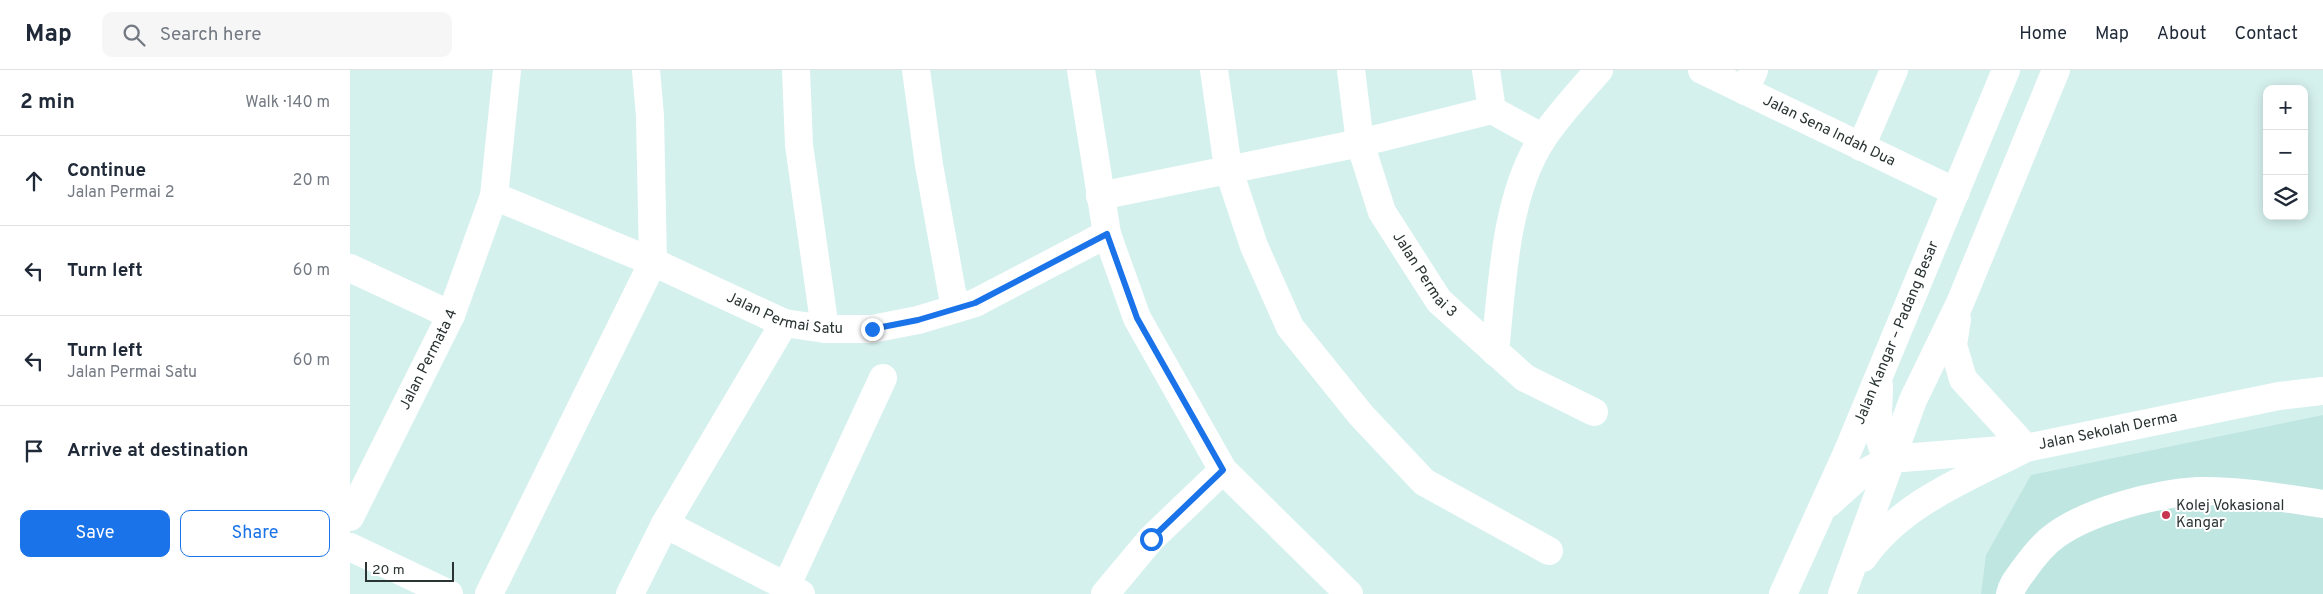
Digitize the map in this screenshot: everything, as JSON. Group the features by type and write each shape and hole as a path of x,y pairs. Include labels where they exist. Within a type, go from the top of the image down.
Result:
{"main road":[{"name":"Jalan Permata 4","path":"351,512 452,315 494,196 507,70"},
{"path":"489,594 653,262 650,116 646,70"},
{"path":"796,70 800,145 825,329"},
{"path":"916,70 928,165 955,309"},
{"path":"1081,70 1107,234 1137,318 1223,470 1349,594"},
{"path":"1214,70 1228,168 1254,246 1290,326 1360,415 1424,482 1549,551"},
{"name":"Jalan Permai 3","path":"1351,70 1360,143 1382,212 1438,301 1525,378 1594,412"},
{"path":"1486,70 1492,110"},
{"path":"1495,352 1506,249 1523,177 1542,138 1599,70"},
{"name":"Jalan Sena Indah Dua","path":"1702,70 1749,80 1862,147 1956,192"},
{"path":"1862,147 1894,70"},
{"name":"Jalan Kangar – Padang Besar","path":"1783,594 1847,453 2006,70"},
{"path":"1846,585 1890,459 1913,400 1960,303 2056,70"},
{"path":"1100,196 1228,168 1360,143 1492,110 1542,138"},
{"name":"Jalan Permai Satu","path":"494,196 653,262 784,323 825,329 872,329 918,320 975,303 1107,234"},
{"path":"350,268 452,315"},
{"path":"1846,585 1876,538 1896,521 1948,488 2026,448 1963,379 1953,345 1960,303"},
{"path":"630,594 665,524 784,323"},
{"path":"1879,373 1880,443 1883,452 1890,459"},
{"path":"665,524 793,590 883,378"},
{"name":"Jalan Sekolah Derma","path":"1890,459 2026,448 2279,396 2323,391"},
{"path":"1821,511 1860,476 1890,459"},
{"path":"1105,594 1151,539 1223,470"},
{"path":"2010,594 2012,587 2031,559 2056,534 2095,514 2146,498 2197,492 2259,495 2323,504"},
{"path":"350,547 449,594"}],"shaded area":[{"name":"Kolej Vokasional Kangar","path":"2323,415 2323,594 1981,594 1986,555 2031,475"}],"place":[{"name":"Kolej Vokasional Kangar","path":"2166,515"}],"route":[{"path":"872,329 918,320 975,303 1107,234 1137,318 1185,406 1223,470 1151,539"}]}
